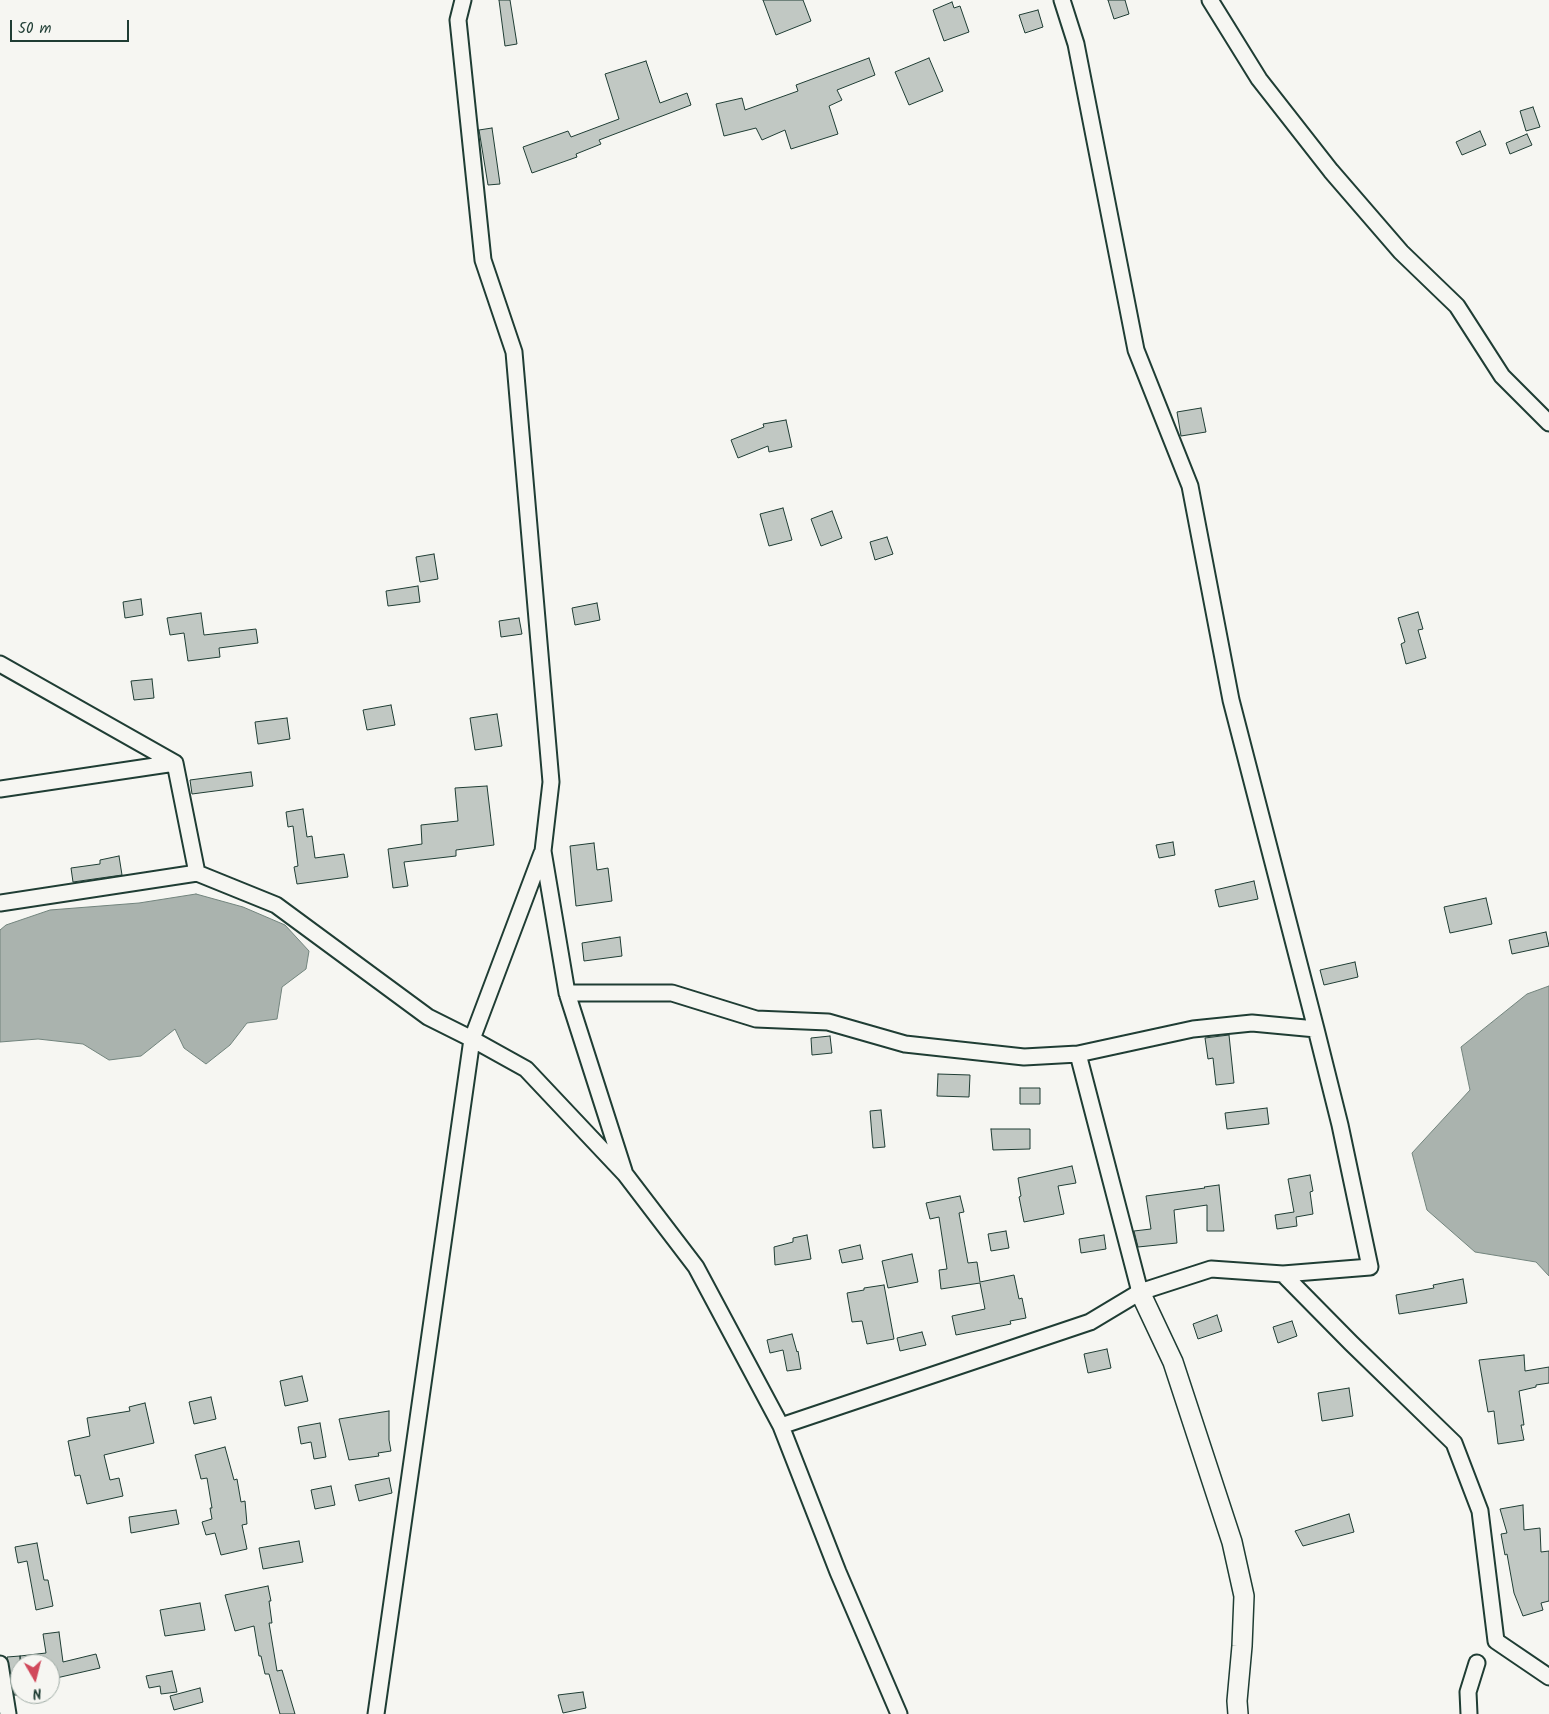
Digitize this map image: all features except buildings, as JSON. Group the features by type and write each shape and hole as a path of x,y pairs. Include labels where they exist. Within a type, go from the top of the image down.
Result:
{"street":[{"path":"376,1714 472,1039 543,851 551,782 514,352 483,260 458,20 463,0"},
{"path":"781,1426 1090,1322 1140,1292 1211,1269 1283,1274 1370,1267 1340,1125 1231,700 1190,486 1136,350 1076,44 1062,0"},
{"path":"1210,0 1259,79 1331,171 1401,252 1457,306 1502,376 1549,422"},
{"path":"0,664 175,763 197,873"},
{"path":"0,789 175,763"},
{"path":"543,851 567,993 625,1174"},
{"path":"0,903 197,873 276,905 428,1018 472,1039 526,1069 625,1174 696,1267 781,1426 838,1572 899,1714"},
{"path":"567,993 672,993 756,1019 828,1022 905,1044 1024,1057 1078,1054 1193,1029 1252,1023 1316,1029"},
{"path":"1078,1054 1140,1292 1172,1362 1232,1542 1244,1596 1242,1646 1236,1701 1238,1714"},
{"path":"1283,1274 1454,1443 1480,1511 1496,1641 1549,1677"},
{"path":"1469,1714 1468,1692 1476,1663"},
{"path":"0,1664 8,1714"}],"shaded area":[{"path":"196,894 243,907 285,925 309,951 306,969 282,987 277,1019 247,1023 230,1045 206,1064 184,1048 175,1029 141,1056 109,1060 83,1044 38,1039 0,1042 0,930 6,925 50,910 139,903"},
{"path":"1549,986 1549,1276 1536,1262 1475,1252 1427,1210 1412,1153 1470,1090 1461,1047 1527,994"}]}
